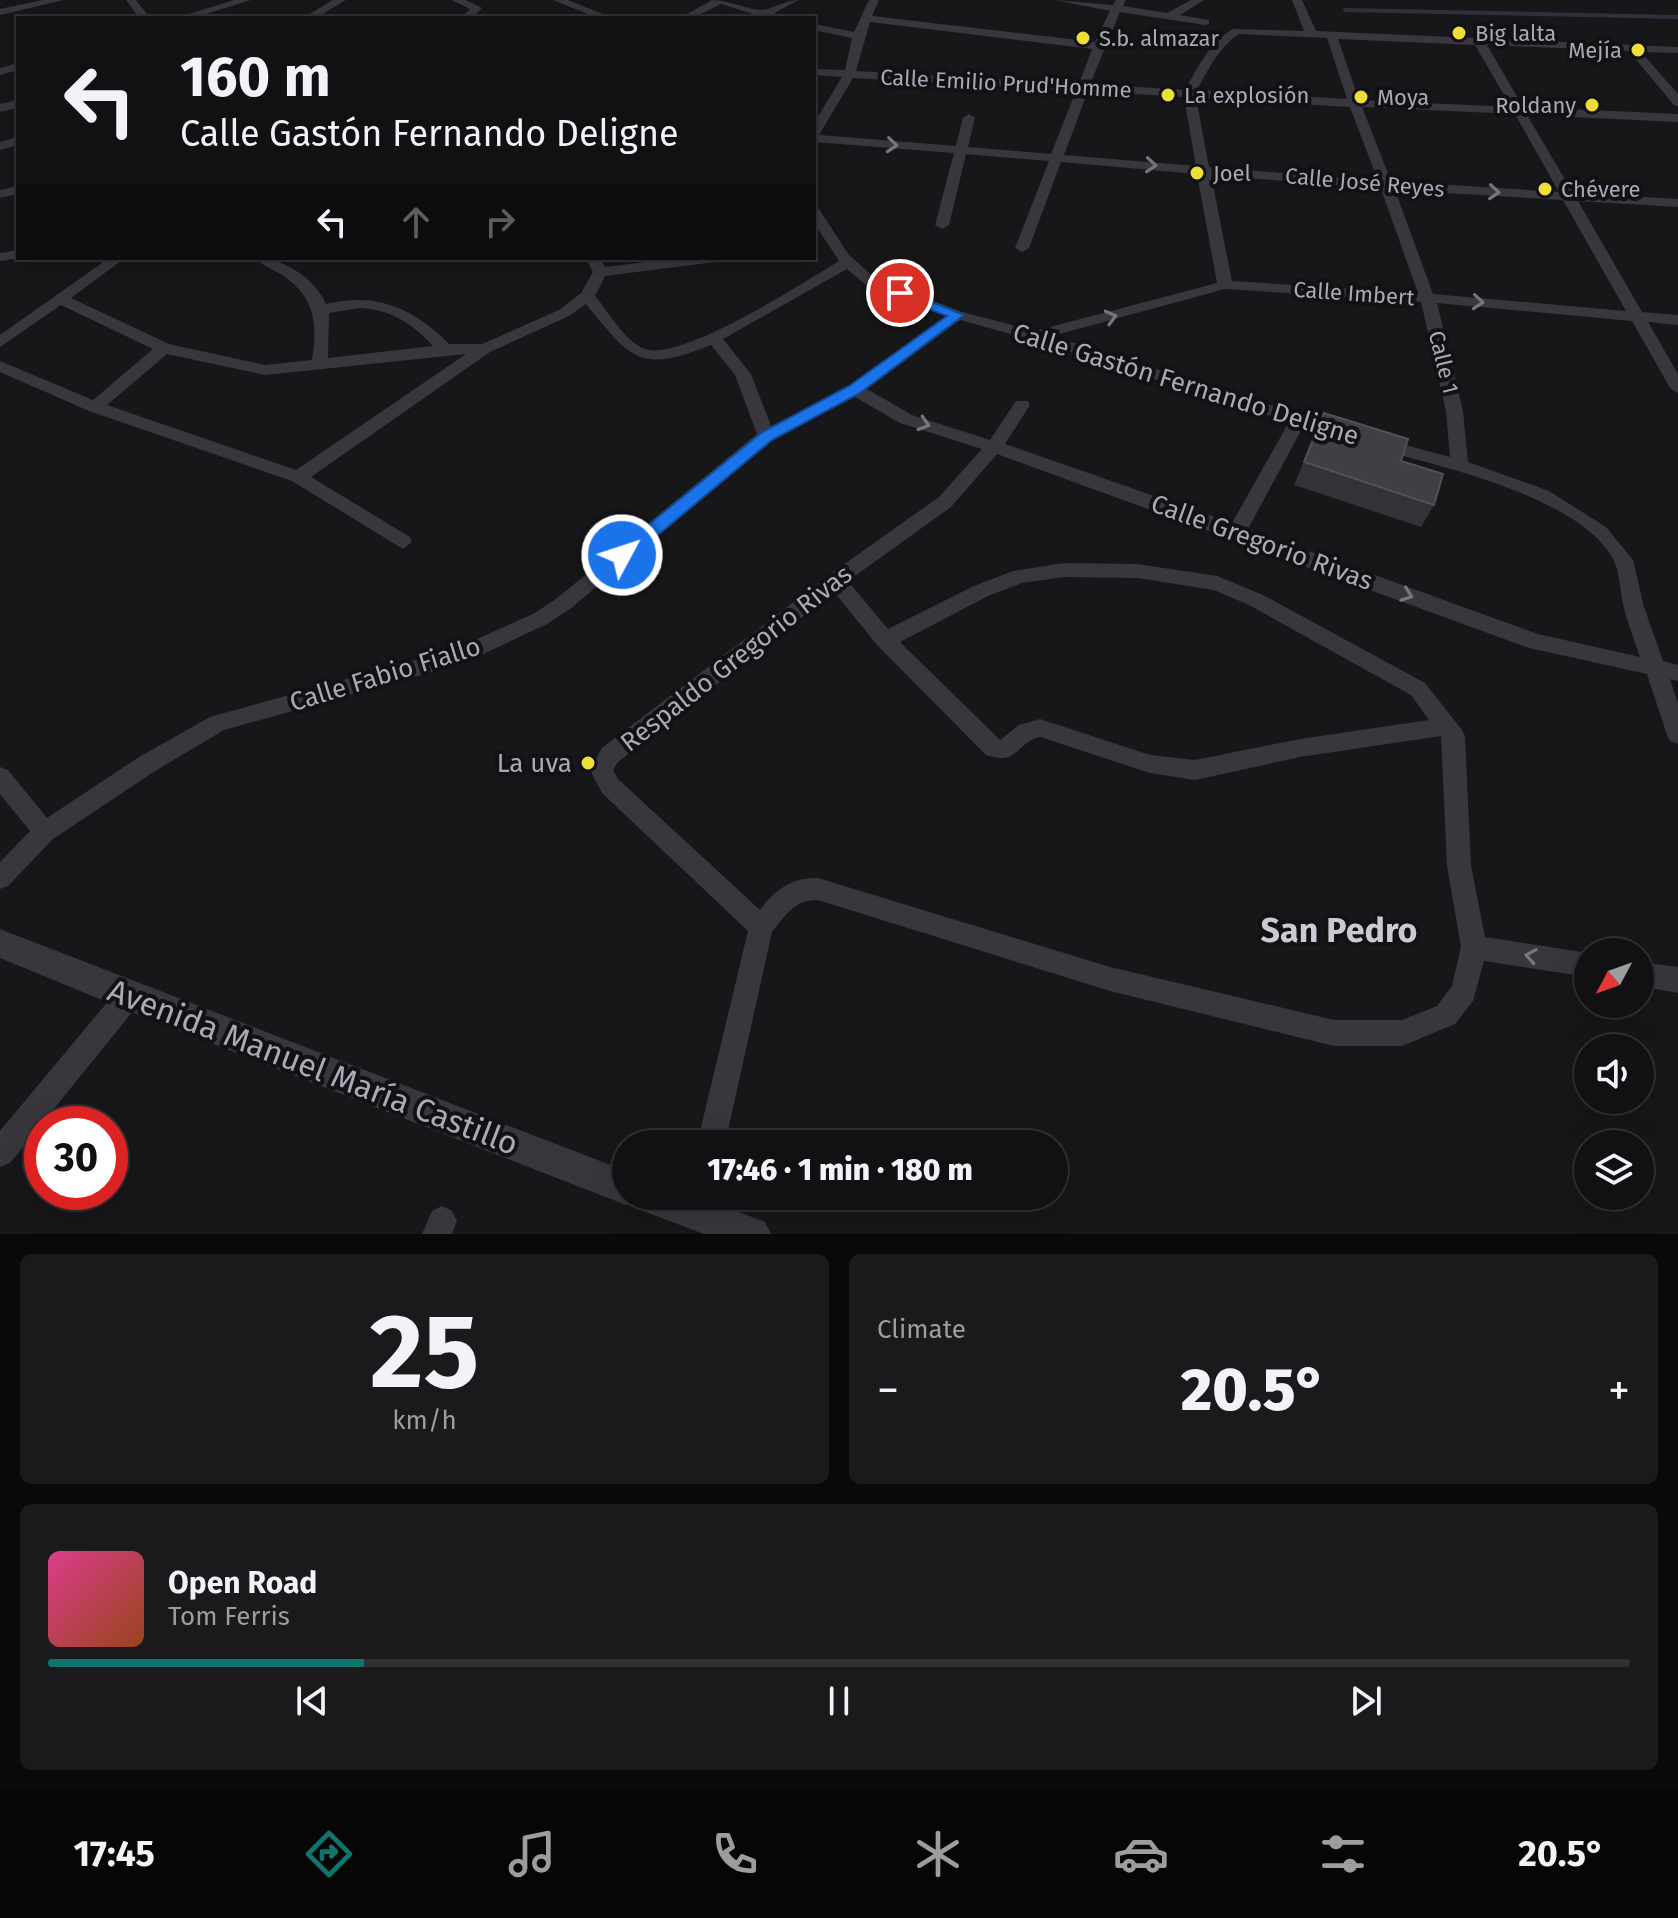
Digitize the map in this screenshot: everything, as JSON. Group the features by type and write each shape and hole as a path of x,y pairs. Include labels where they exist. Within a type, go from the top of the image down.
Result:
{"street":[{"path":"0,12 59,0"},
{"path":"131,0 143,16"},
{"path":"188,16 246,0"},
{"path":"312,16 341,0"},
{"path":"457,0 477,8 468,16"},
{"path":"689,16 719,0 771,16"},
{"path":"762,14 794,0"},
{"path":"816,132 850,73 858,36 874,0"},
{"path":"1059,0 1119,4 1205,22"},
{"path":"1170,16 1199,0"},
{"path":"1297,0 1311,33"},
{"path":"569,1 603,16"},
{"path":"1022,248 1099,46 1119,4"},
{"path":"866,18 1099,46"},
{"path":"816,27 858,36"},
{"path":"1225,285 1189,94 1207,61 1227,37 1237,31 1678,50"},
{"name":"Calle 1","path":"1331,34 1352,103 1428,298 1458,421 1460,467"},
{"path":"1479,41 1516,111 1678,388"},
{"path":"1632,48 1678,102"},
{"name":"Calle Emilio Prud'Homme","path":"816,72 1678,118"},
{"path":"942,225 969,118"},
{"name":"Calle José Reyes","path":"816,136 1383,185 1678,203"},
{"name":"Calle Gastón Fernando Deligne","path":"816,215 848,262 871,282 957,315 1035,336 1298,421 1514,483 1558,504 1592,527 1621,555 1635,610 1668,671 1678,735"},
{"path":"0,342 115,260"},
{"path":"265,260 312,290 322,310 324,338 319,365"},
{"path":"298,477 484,349 564,313 587,296 597,265 681,260"},
{"path":"587,296 638,352 657,357 715,339 848,262"},
{"name":"Calle Imbert","path":"1035,336 1225,285 1428,298 1678,320"},
{"path":"60,299 164,348 265,370 445,349 484,349"},
{"path":"322,310 358,302 385,305 410,317 445,349"},
{"name":"Calle Fabio Fiallo","path":"0,878 45,832 147,764 218,723 457,657 540,619 563,604 766,436 855,390 957,315"},
{"path":"715,339 743,374 766,436"},
{"path":"95,407 164,348"},
{"path":"0,366 95,407 298,477 403,542"},
{"name":"Calle Gregorio Rivas","path":"855,390 906,419 1237,532 1536,642 1668,671"},
{"name":"Respaldo Gregorio Rivas","path":"761,927 610,786 601,770 610,755 836,580 945,502 994,447 1022,405"},
{"path":"1237,532 1298,421"},
{"path":"714,1130 761,927 790,894 806,888 818,889 1110,979 1334,1033 1402,1033 1446,1015 1464,992 1474,947 1459,866 1454,736 1418,689 1256,600 1217,583 1137,571 1065,570 1020,576 981,591 885,640"},
{"path":"836,580 885,640 994,748 1004,750 1027,731 1040,728 1150,764 1195,770 1300,748 1447,726"},
{"path":"0,777 45,832"},
{"name":"Avenida Manuel María Castillo","path":"0,943 612,1183"},
{"path":"1474,947 1574,963"},
{"path":"1654,976 1678,980"},
{"path":"0,1153 129,996"},
{"path":"707,1210 753,1234"}],"building":[{"path":"1324,413 1408,439 1401,461 1443,474 1434,505 1304,462"}],"waterway":[{"path":"1345,10 1678,17"}],"place":[{"name":"Big lalta","path":"1459,33"},
{"name":"S.b. almazar","path":"1083,38"},
{"name":"Mejía","path":"1638,50"},
{"name":"La explosión","path":"1168,95"},
{"name":"Moya","path":"1361,97"},
{"name":"Roldany","path":"1592,105"},
{"name":"Joel","path":"1197,173"},
{"name":"Chévere","path":"1545,189"},
{"name":"La uva","path":"588,763"}],"district":[{"name":"San Pedro","path":"1339,930"}],"route":[{"path":"622,555 766,436 816,413 855,390 957,315 900,293"}]}
